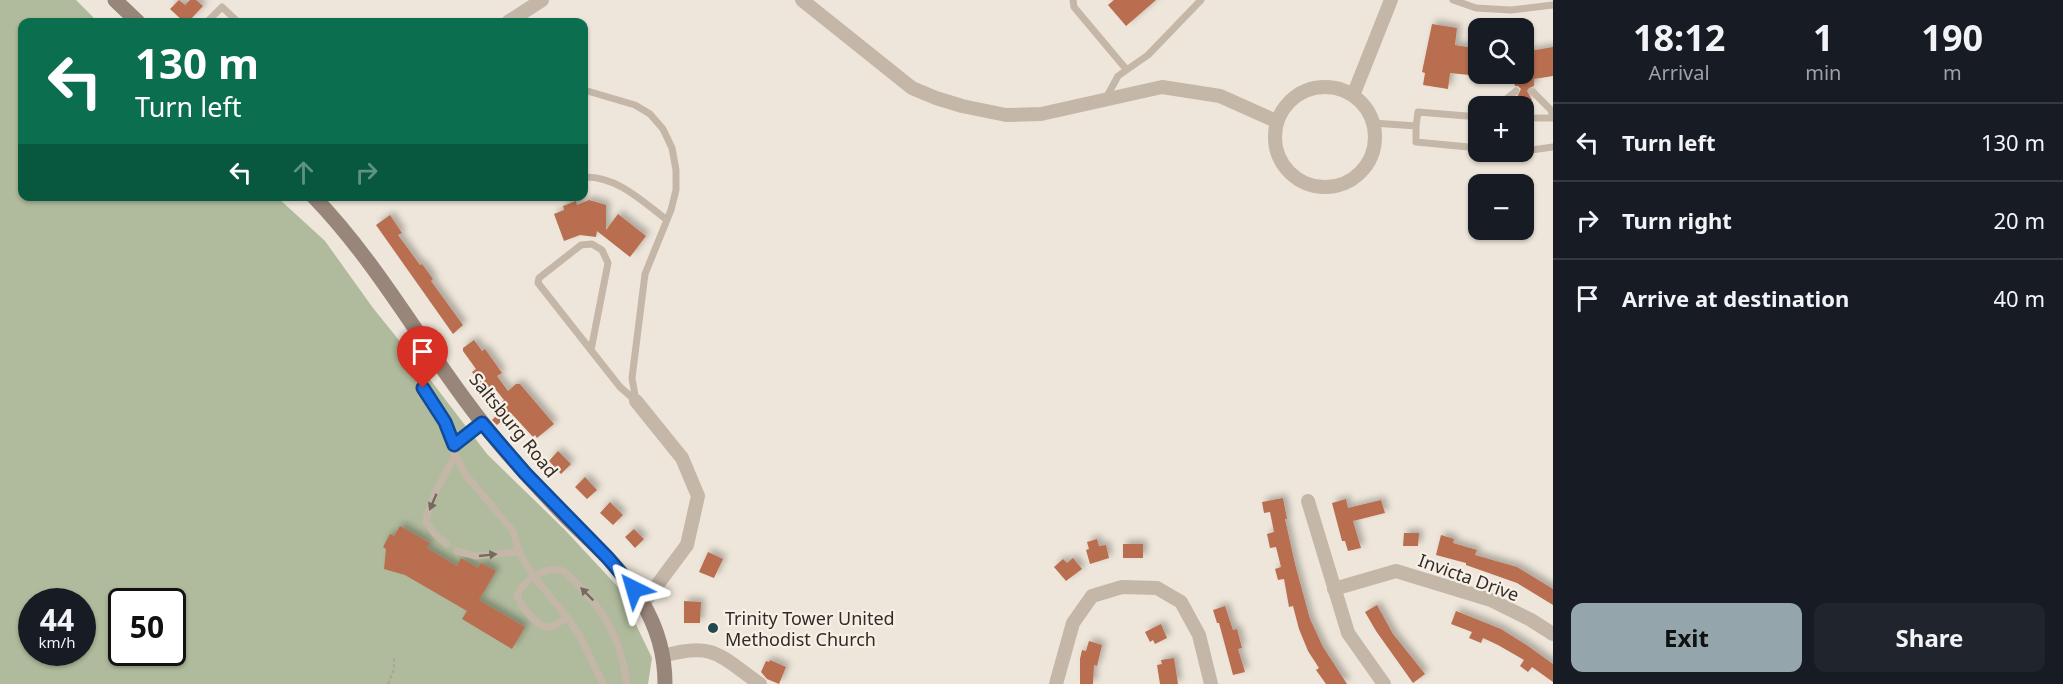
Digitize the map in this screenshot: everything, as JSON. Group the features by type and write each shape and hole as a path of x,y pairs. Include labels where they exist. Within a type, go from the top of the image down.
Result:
{"main road":[{"path":"115,0 134,18"},
{"name":"Saltsburg Road","path":"321,201 360,251 482,423 525,473 608,558 634,589 655,628 663,656 665,684"}],"street":[{"path":"514,18 542,0"},
{"path":"802,0 912,88 962,106 1006,115 1041,114 1162,87 1220,96 1276,121"},
{"path":"1354,93 1391,0"},
{"path":"1326,86 1354,93 1366,107 1375,133 1372,154 1366,166 1356,177 1344,184 1329,188 1299,181 1285,169 1277,155 1274,140 1276,121 1290,99 1306,89 1326,86"},
{"path":"636,401 682,458 698,496 687,545 643,604"},
{"path":"1308,501 1348,633 1384,684"},
{"name":"Invicta Drive","path":"1334,589 1396,571 1491,600 1553,634"},
{"path":"1056,684 1073,623 1092,596 1122,587 1157,588 1181,602 1199,634 1211,684"},
{"path":"663,656 682,650 705,650 724,658 760,684"}],"lane":[{"path":"1073,0 1074,7 1126,69"},
{"path":"1105,100 1118,76 1148,55 1201,0"},
{"path":"1453,0 1476,8 1511,10 1553,5"},
{"path":"211,18 222,8 233,18"},
{"path":"588,91 635,105 650,114 663,129 672,148 676,170 676,190 667,220 645,274 632,378 636,401"},
{"path":"1510,96 1516,91"},
{"path":"1533,92 1551,110 1553,118 1534,118"},
{"path":"1468,116 1418,112 1416,126 1416,142 1468,147"},
{"path":"1373,123 1416,126"},
{"path":"1534,149 1553,147"},
{"path":"588,177 617,184 667,220"},
{"path":"591,350 608,263 602,250 592,244 581,245 538,281 591,350 620,387 636,401"},
{"path":"423,388 445,422 454,445 455,455 465,474 513,531 519,552 534,577 580,636 603,684"},
{"path":"454,445 482,423"},
{"path":"447,544 426,522 427,514 455,455"},
{"path":"457,551 476,556 519,552"},
{"path":"567,617 552,626 543,626 520,604 517,595 521,587 534,577 553,570 564,571 596,604 615,636 627,684"}],"path":[{"path":"388,684 394,669 394,657"}],"green space":[{"path":"0,0 76,0 94,18 18,18 18,201 281,201 325,241 373,308 487,454 565,530 618,587 652,658 648,684 0,684"}],"building":[{"path":"179,0 185,5 190,0 196,0 203,6 192,18 180,18 170,9"},
{"path":"1114,0 1156,0 1126,26 1108,5"},
{"path":"1432,24 1457,28 1455,45 1468,47 1468,75 1450,73 1448,89 1423,85 1425,73 1422,72"},
{"path":"1553,47 1553,76 1534,79 1534,50"},
{"path":"1514,84 1534,84 1527,91 1530,96 1518,96 1521,89"},
{"path":"588,200 606,205 606,230 618,214 646,236 630,257 597,231 596,237 580,235 564,241 554,214 564,210 563,206 576,201 577,205"},
{"path":"390,215 402,233 398,235 433,279 431,281 463,325 453,334 376,225"},
{"path":"474,340 482,351 485,349 502,373 497,376 508,391 516,384 520,384 554,424 537,438 535,435 533,437 511,413 497,425 492,420 506,406 492,385 485,390 472,372 476,369 463,348"},
{"path":"558,451 571,464 561,474 549,461"},
{"path":"585,477 597,490 587,499 575,487"},
{"path":"1283,498 1295,564 1310,619 1323,647 1347,684 1326,684 1316,670 1319,668 1308,651 1293,606 1289,607 1284,579 1278,580 1275,569 1281,567 1276,547 1270,548 1267,534 1274,532 1270,512 1264,513 1262,502"},
{"path":"1346,499 1348,508 1381,500 1385,513 1353,521 1361,548 1348,551 1345,541 1342,541 1332,503"},
{"path":"610,502 623,515 613,525 600,513"},
{"path":"400,526 430,543 427,548 457,566 461,558 478,568 481,563 496,571 479,600 525,627 512,649 462,619 467,611 405,575 384,569 386,549 383,547 390,534 394,536"},
{"path":"634,529 644,539 635,548 625,537"},
{"path":"1404,533 1419,533 1418,546 1403,546"},
{"path":"1441,535 1454,539 1453,543 1477,550 1475,555 1517,567 1553,589 1553,605 1517,583 1466,565 1466,563 1436,555"},
{"path":"1097,539 1099,546 1106,545 1109,558 1090,564 1086,550 1089,549 1087,542"},
{"path":"1123,544 1143,544 1143,558 1123,558"},
{"path":"708,552 723,559 714,578 699,572"},
{"path":"1073,558 1082,569 1066,581 1054,567 1063,559 1067,563"},
{"path":"684,601 701,602 700,623 684,623"},
{"path":"1377,605 1393,634 1425,674 1413,683 1365,612"},
{"path":"1225,606 1233,630 1237,629 1242,648 1238,649 1245,672 1233,675 1219,623 1217,623 1213,610"},
{"path":"1456,611 1501,629 1553,664 1553,682 1532,667 1528,672 1520,666 1524,660 1498,645 1483,638 1481,643 1469,638 1472,632 1451,624"},
{"path":"1161,624 1167,638 1155,644 1153,640 1150,642 1145,632"},
{"path":"1089,641 1102,645 1097,666 1094,665 1093,684 1080,684 1080,659 1082,650 1086,651"},
{"path":"1174,658 1178,684 1160,684 1157,665 1162,664 1161,660"},
{"path":"770,660 786,667 779,684 767,679 761,672 766,661"}],"place":[{"name":"Trinity Tower United Methodist Church","path":"713,628"}],"route":[{"path":"423,388 445,422 454,445 482,423 525,473 608,558 634,589"}]}
